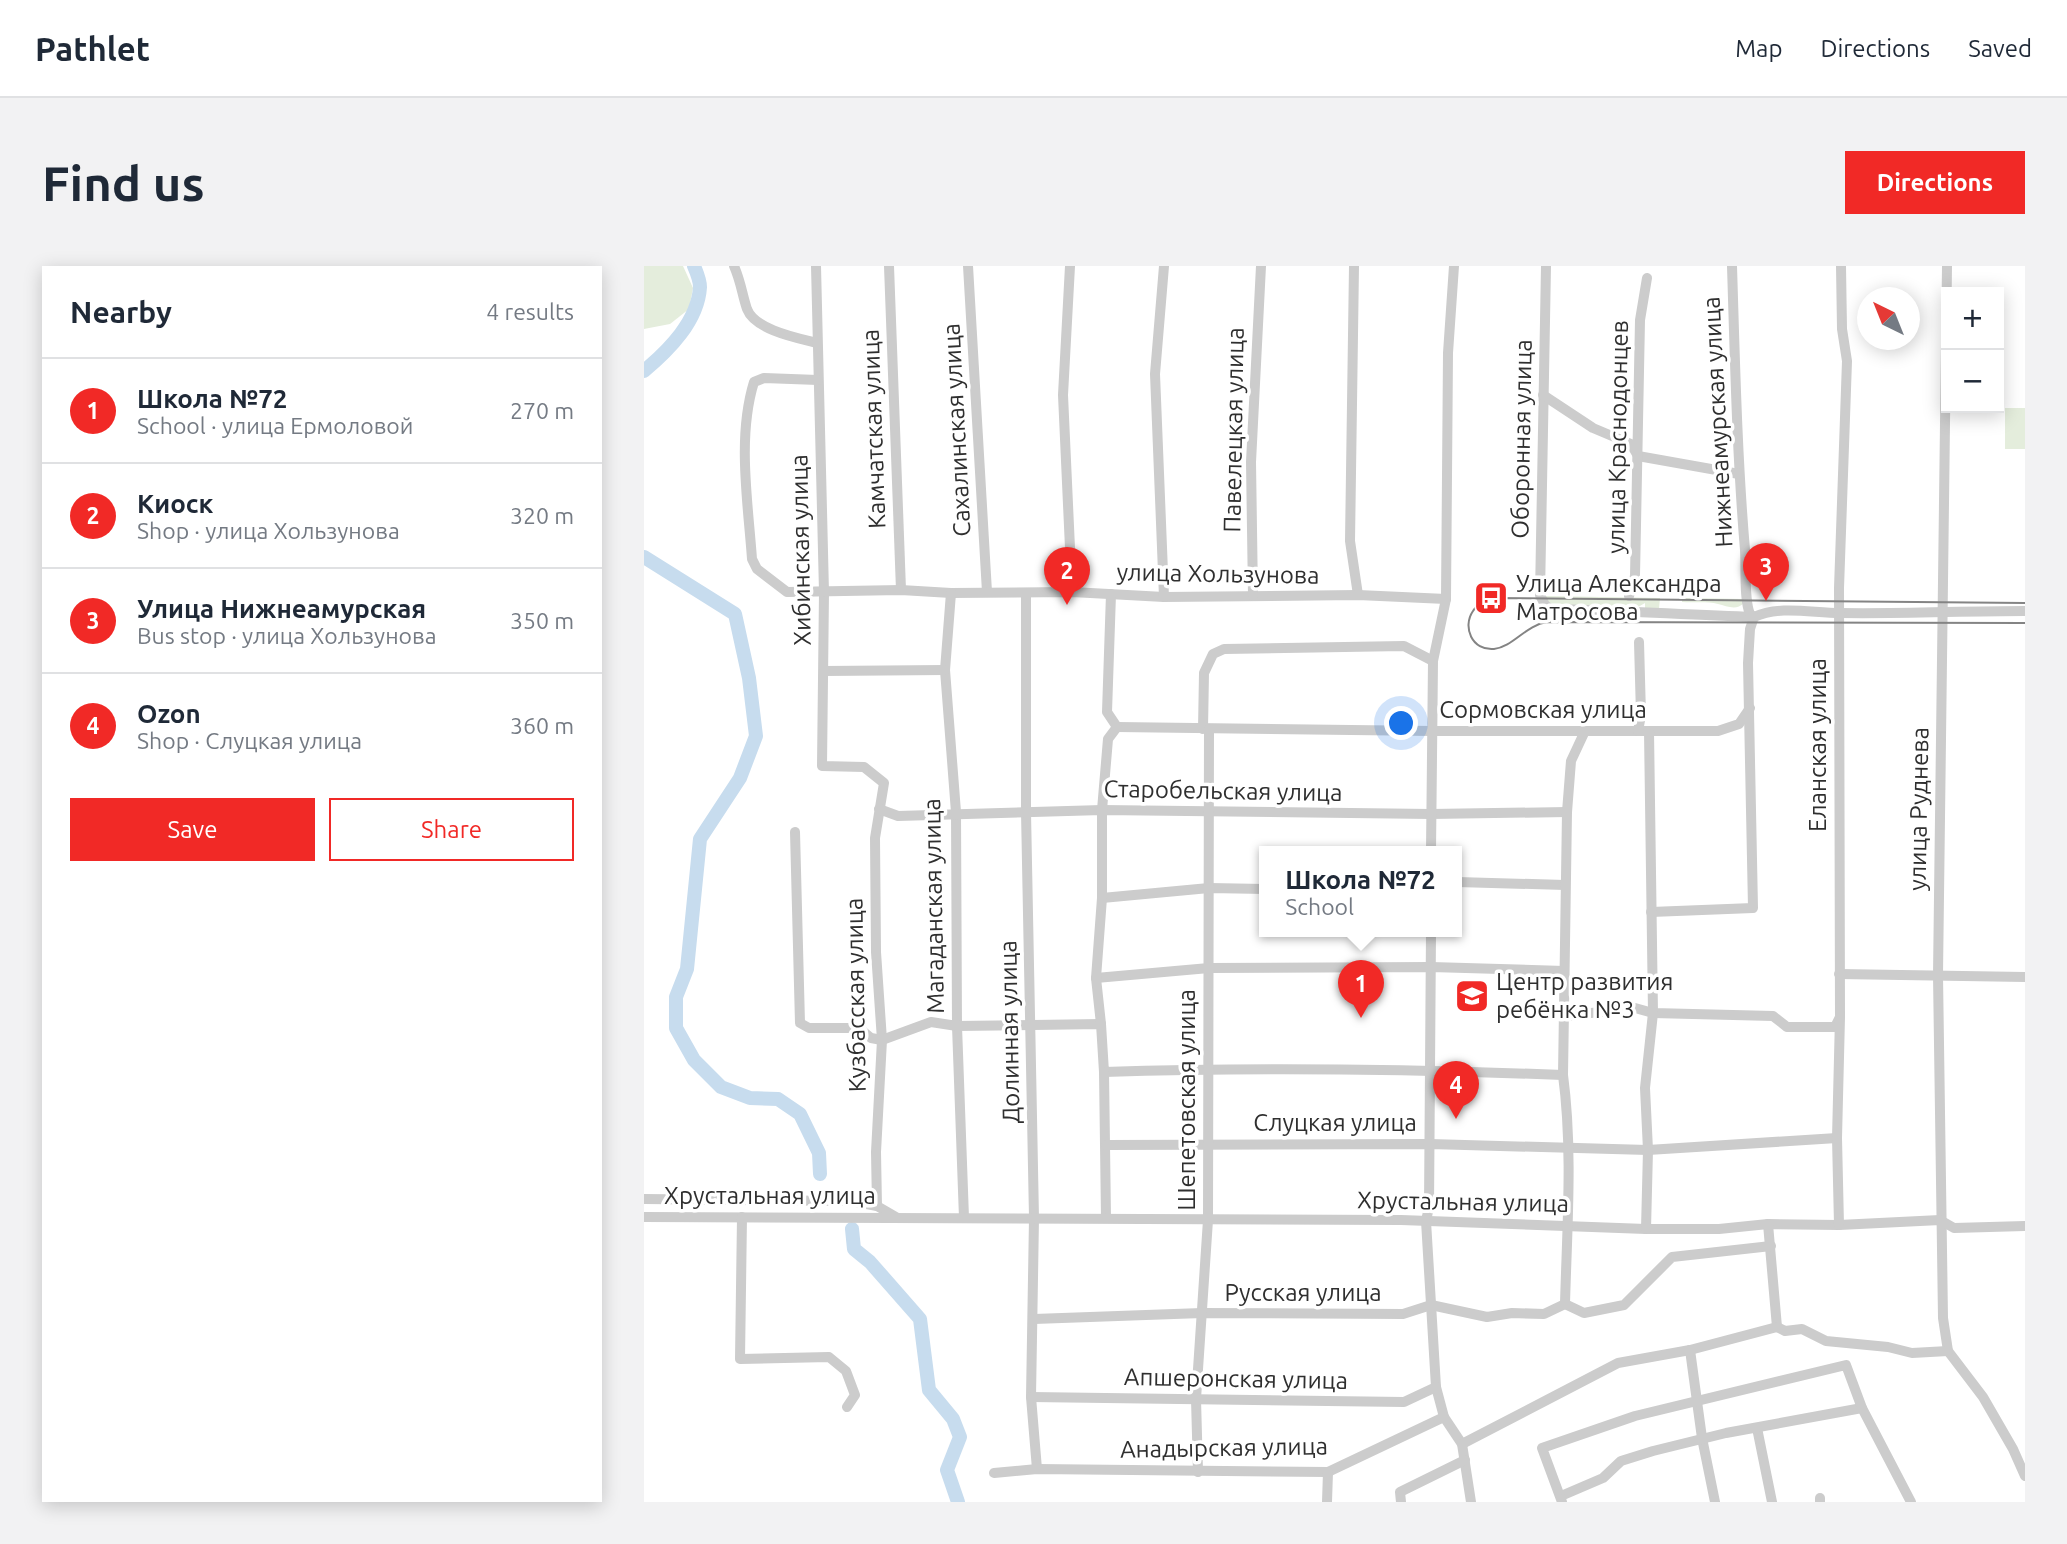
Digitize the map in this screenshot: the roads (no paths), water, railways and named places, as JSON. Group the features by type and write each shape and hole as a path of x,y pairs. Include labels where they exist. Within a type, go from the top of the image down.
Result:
{"street":[{"path":"734,266 742,284 748,312 758,322 785,335 817,343"},
{"name":"Хибинская улица","path":"816,266 824,592 822,766 864,767 884,783"},
{"name":"Камчатская улица","path":"889,266 901,590"},
{"name":"Сахалинская улица","path":"968,266 988,593"},
{"path":"1070,266 1063,395 1073,592"},
{"path":"1164,266 1155,374 1164,597"},
{"name":"Павелецкая улица","path":"1253,596 1251,462 1261,266"},
{"path":"1354,266 1350,541 1358,595"},
{"path":"1431,846 1433,661 1446,599 1448,354 1454,266"},
{"name":"Оборонная улица","path":"1546,266 1540,594 1545,605 1550,609 1754,617"},
{"name":"Нижнеамурская улица","path":"1651,912 1753,908 1748,663 1754,617 1747,607 1739,474 1732,266"},
{"name":"Еланская улица","path":"1839,1226 1839,613 1842,450 1847,362 1842,329 1841,266"},
{"name":"улица Руднева","path":"1947,266 1938,975 1940,1220 1943,1318 1948,1351"},
{"name":"улица Краснодонцев","path":"1629,596 1635,576 1640,320 1647,278"},
{"name":"улица Хользунова","path":"818,380 764,378 754,382 751,392 745,451 752,559 757,569 787,592 901,590 1026,594 1073,592 1164,597 1358,595 1446,599"},
{"path":"1543,395 1593,428 1632,444 1638,456 1739,474"},
{"name":"Магаданская улица","path":"951,593 945,670 956,812 957,1026 964,1218"},
{"name":"Долинная улица","path":"1026,594 1026,812 1034,1218 1031,1396 1037,1469"},
{"path":"1107,1218 1104,1072 1096,978 1102,898 1102,810 1108,739 1117,727 1107,712 1111,594"},
{"path":"1754,617 1775,611 2025,611"},
{"path":"1638,731 1641,715 1639,642"},
{"name":"Шепетовская улица","path":"1198,1472 1196,1399 1208,1220 1206,1069 1210,813 1204,673 1213,654 1224,649 1404,646 1433,661"},
{"path":"824,671 945,670"},
{"name":"Сормовская улица","path":"1117,727 1718,731 1740,724 1750,708"},
{"path":"1585,731 1571,761 1567,812 1563,1074 1568,1110 1565,1304 1584,1313 1624,1305 1672,1257 1771,1246"},
{"path":"1646,1229 1646,1088 1653,1013 1649,731"},
{"name":"Кузбасская улица","path":"877,1206 876,1152 882,1040 876,939 875,838 884,783"},
{"name":"Старобельская улица","path":"879,809 898,816 956,812 1102,810 1431,814 1567,812"},
{"path":"795,832 800,1023 809,1028 859,1028 871,1038 882,1040 932,1022 957,1026 1101,1024"},
{"path":"1462,881 1565,885"},
{"path":"1102,898 1209,888 1259,889"},
{"path":"1431,937 1429,1207 1426,1221 1436,1387 1444,1417 1462,1444 1471,1502"},
{"path":"1096,978 1209,968 1430,967 1564,971"},
{"path":"1839,974 2025,977"},
{"path":"1564,1016 1635,1008 1653,1013 1773,1016 1787,1027 1835,1027 1840,1017"},
{"path":"1104,1072 1206,1069 1430,1070 1563,1074"},
{"name":"Слуцкая улица","path":"1106,1145 1430,1144 1648,1150 1837,1138"},
{"name":"Хрустальная улица","path":"644,1199 841,1201 877,1206 897,1217"},
{"name":"Хрустальная улица","path":"644,1217 1426,1221 1646,1229 1720,1229 1768,1224 1839,1226 1940,1220 1954,1228 2025,1226"},
{"path":"742,1217 740,1359 829,1357 846,1371 855,1395 847,1407"},
{"path":"1768,1224 1777,1327"},
{"name":"Русская улица","path":"1034,1319 1202,1313 1403,1314 1432,1305 1487,1317 1512,1313 1544,1314 1565,1304"},
{"path":"1462,1444 1618,1363 1690,1350 1777,1327 1785,1331 1802,1329 1826,1341 1888,1347 1912,1353 1948,1351 1983,1398 2013,1449 2025,1476"},
{"path":"1690,1350 1702,1438 1715,1502"},
{"path":"1862,1408 1702,1438 1621,1461 1603,1478 1562,1499 1542,1448 1636,1416 1698,1399 1846,1365 1862,1408 1911,1502"},
{"name":"Апшеронская улица","path":"1031,1396 1404,1402 1436,1387"},
{"name":"Анадырская улица","path":"994,1473 1037,1469 1328,1472 1444,1417"},
{"path":"1757,1428 1772,1502"},
{"path":"1401,1502 1400,1492 1465,1460"},
{"path":"1327,1502 1328,1472"}],"waterway":[{"path":"644,371 681,334 694,312 700,287 694,266"},
{"path":"644,557 735,614 749,678 756,736 740,778 700,839 687,969 676,997 676,1028 694,1060 721,1087 750,1098 778,1099 800,1114 819,1153 820,1174"},
{"path":"852,1229 854,1249 870,1262 920,1319 929,1390 953,1419 960,1437 947,1470 958,1502"}],"tram line":[{"path":"2025,603 1491,598 1474,609 1470,617 1469,631 1480,646 1494,649 1547,622 2025,623"}],"place":[{"name":"Улица Александра Матросова","path":"1491,598"},
{"name":"Улица Нижнеамурская","path":"1766,601"},
{"name":"Киоск","path":"1067,605"},
{"name":"Центр развития ребёнка №3","path":"1472,996"},
{"name":"Школа №72","path":"1361,1018"},
{"name":"Ozon","path":"1456,1119"}]}
